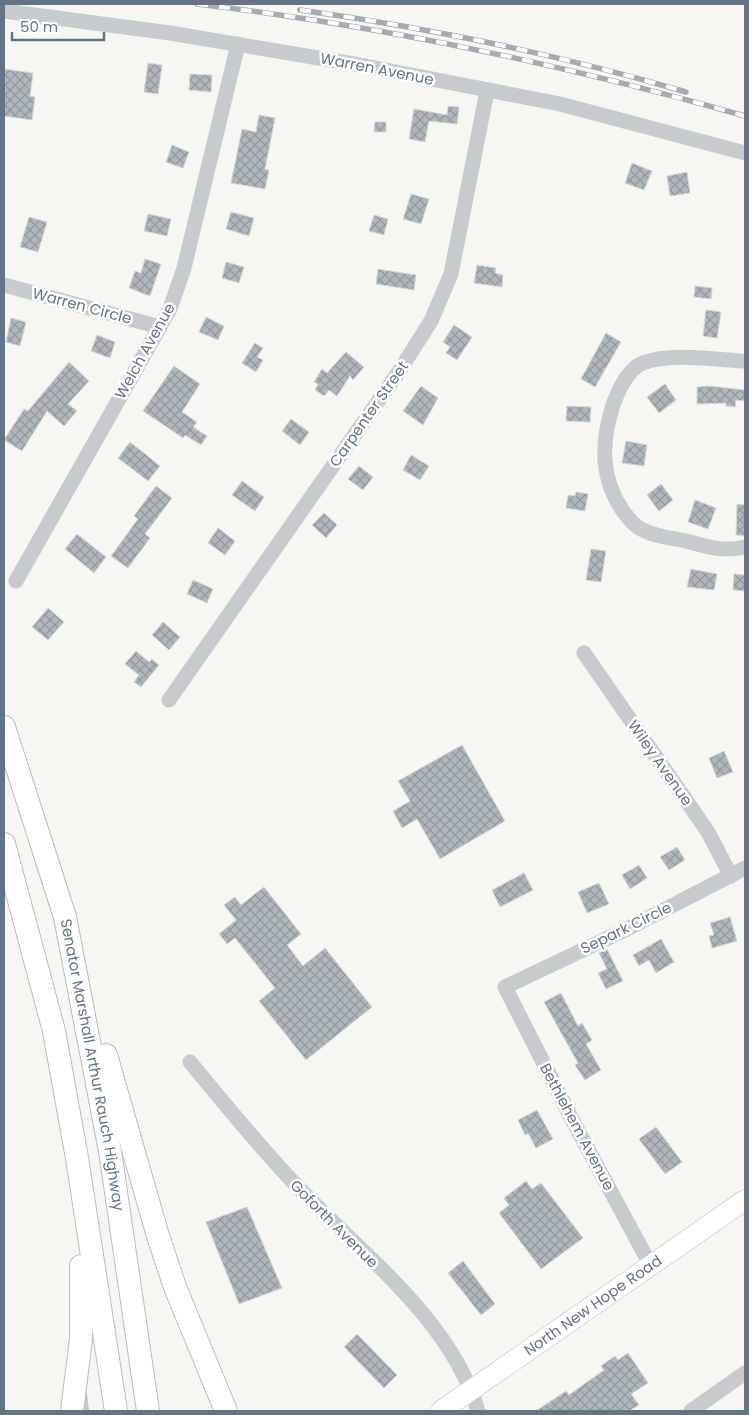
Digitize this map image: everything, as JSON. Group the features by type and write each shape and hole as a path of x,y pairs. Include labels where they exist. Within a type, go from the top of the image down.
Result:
{"highway":[{"name":"Senator Marshall Arthur Rauch Highway","path":"4,726 65,916 110,1151 148,1411"},
{"name":"Senator Marshall Arthur Rauch Highway","path":"4,844 54,1031 86,1214 116,1411"},
{"path":"65,916 158,1236 175,1287 226,1411"},
{"path":"72,1411 81,1339 83,1298 80,1238 86,1214"}],"main road":[{"name":"North New Hope Road","path":"440,1411 745,1200"}],"street":[{"name":"Warren Avenue","path":"4,11 238,44 577,108 745,154"},
{"name":"Welch Avenue","path":"16,581 170,309 184,268 238,44"},
{"name":"Carpenter Street","path":"169,700 398,373 431,321 451,274 487,91"},
{"name":"Warren Circle","path":"4,285 160,327"},
{"path":"745,361 666,358 642,363 627,376 615,398 607,423 604,449 605,471 611,490 631,522 645,531 727,551 745,547"},
{"name":"Wiley Avenue","path":"584,653 708,832 730,876"},
{"name":"Separk Circle","path":"505,987 745,868"},
{"name":"Bethlehem Avenue","path":"505,987 574,1126 651,1266"},
{"name":"Goforth Avenue","path":"190,1062 255,1141 405,1294 429,1322 448,1346 472,1390 478,1411"},
{"path":"691,1411 745,1373"}],"building":[{"path":"148,63 162,65 158,94 144,92"},
{"path":"4,69 33,73 30,96 35,97 32,120 4,116"},
{"path":"190,74 212,75 211,92 189,90"},
{"path":"448,106 459,107 457,124 429,121 425,142 409,139 414,109 447,115"},
{"path":"259,115 275,118 265,169 269,170 265,189 231,183 242,129 256,132"},
{"path":"375,122 386,122 386,132 374,132"},
{"path":"172,145 189,152 183,168 166,162"},
{"path":"632,163 652,171 644,190 625,183"},
{"path":"687,172 690,193 670,196 667,176"},
{"path":"411,194 429,199 421,224 403,219"},
{"path":"231,212 254,218 249,236 226,229"},
{"path":"148,214 171,219 167,236 144,231"},
{"path":"374,215 388,219 384,235 369,231"},
{"path":"29,217 47,222 38,252 20,247"},
{"path":"145,259 161,264 150,296 129,288 135,271 141,273"},
{"path":"226,262 244,267 239,283 222,278"},
{"path":"477,265 496,268 495,273 503,275 502,287 474,283"},
{"path":"378,269 416,275 414,290 376,284"},
{"path":"695,286 712,288 711,299 694,297"},
{"path":"706,310 721,312 717,338 703,336"},
{"path":"206,317 224,326 218,340 199,332"},
{"path":"11,318 26,322 20,346 6,342"},
{"path":"454,325 472,337 457,360 446,353 450,347 443,342"},
{"path":"606,333 621,342 595,387 581,379"},
{"path":"97,335 115,342 110,358 91,351"},
{"path":"255,343 263,348 257,357 263,360 256,372 242,363"},
{"path":"346,352 364,367 353,380 350,376 337,396 329,390 324,396 315,390 318,384 314,382 322,369 327,373"},
{"path":"69,362 89,381 68,404 77,411 64,426 47,411 22,451 4,440 24,409 28,411"},
{"path":"174,366 200,384 182,412 197,422 193,427 207,436 201,445 185,435 183,438 143,411"},
{"path":"665,384 676,400 659,413 647,397"},
{"path":"421,386 438,398 423,425 403,411"},
{"path":"709,386 745,390 745,401 736,400 735,407 726,406 726,403 697,404 697,387"},
{"path":"567,406 591,407 590,422 566,421"},
{"path":"291,419 309,432 300,445 282,431"},
{"path":"626,441 647,445 644,466 622,463"},
{"path":"130,442 160,466 148,481 118,458"},
{"path":"411,455 429,466 420,480 403,470"},
{"path":"359,466 373,477 363,490 348,479"},
{"path":"242,481 264,497 255,511 232,495"},
{"path":"661,484 673,500 659,511 647,495"},
{"path":"156,486 172,498 145,534 150,538 128,568 111,556 138,519 134,516"},
{"path":"576,492 588,494 585,511 566,508 568,495 575,496"},
{"path":"695,500 716,508 708,529 688,522"},
{"path":"737,504 745,505 745,536 736,535"},
{"path":"324,513 337,525 326,538 312,525"},
{"path":"218,528 235,541 225,555 208,543"},
{"path":"77,534 106,557 94,573 65,549"},
{"path":"591,549 606,551 601,582 586,580"},
{"path":"691,569 717,574 714,590 687,587"},
{"path":"734,574 745,575 745,591 733,590"},
{"path":"193,580 213,589 207,603 187,594"},
{"path":"48,608 64,622 48,640 32,627"},
{"path":"163,622 180,637 169,650 152,635"},
{"path":"136,651 149,662 152,659 159,665 141,687 134,682 139,675 125,664"},
{"path":"462,745 505,821 440,859 417,819 402,828 393,811 410,801 398,781"},
{"path":"724,751 733,772 717,778 709,758"},
{"path":"677,847 685,860 669,870 660,857"},
{"path":"639,865 647,878 630,889 622,875"},
{"path":"524,873 533,890 500,907 492,890"},
{"path":"599,883 609,904 587,913 578,892"},
{"path":"264,887 301,934 287,945 303,966 325,948 372,1007 306,1060 259,1001 275,988 235,938 227,944 219,934 236,920 224,905 235,897 241,905"},
{"path":"730,917 737,941 712,948 709,936 714,935 710,923"},
{"path":"661,939 674,962 656,973 649,960 639,966 633,955"},
{"path":"607,949 623,981 606,989 598,973 607,969 599,953"},
{"path":"561,993 578,1026 582,1023 592,1040 586,1044 601,1070 585,1080 575,1065 578,1063 544,1002"},
{"path":"537,1110 553,1139 536,1148 528,1133 525,1135 518,1120"},
{"path":"656,1127 682,1162 665,1174 639,1139"},
{"path":"526,1181 532,1189 541,1183 583,1238 541,1269 499,1213 509,1205 504,1198"},
{"path":"247,1207 282,1288 239,1304 206,1222"},
{"path":"463,1261 495,1304 481,1315 448,1273"},
{"path":"357,1334 397,1375 384,1388 344,1347"},
{"path":"628,1353 648,1383 631,1394 639,1405 629,1411 536,1411 566,1391 569,1395 604,1370 601,1366 615,1356 618,1360"}],"waterway":[{"path":"85,1393 87,1411"}],"railway":[{"path":"197,4 336,24 473,49 610,80 745,116"},
{"path":"300,10 397,25 494,44 591,66 686,92"}]}
